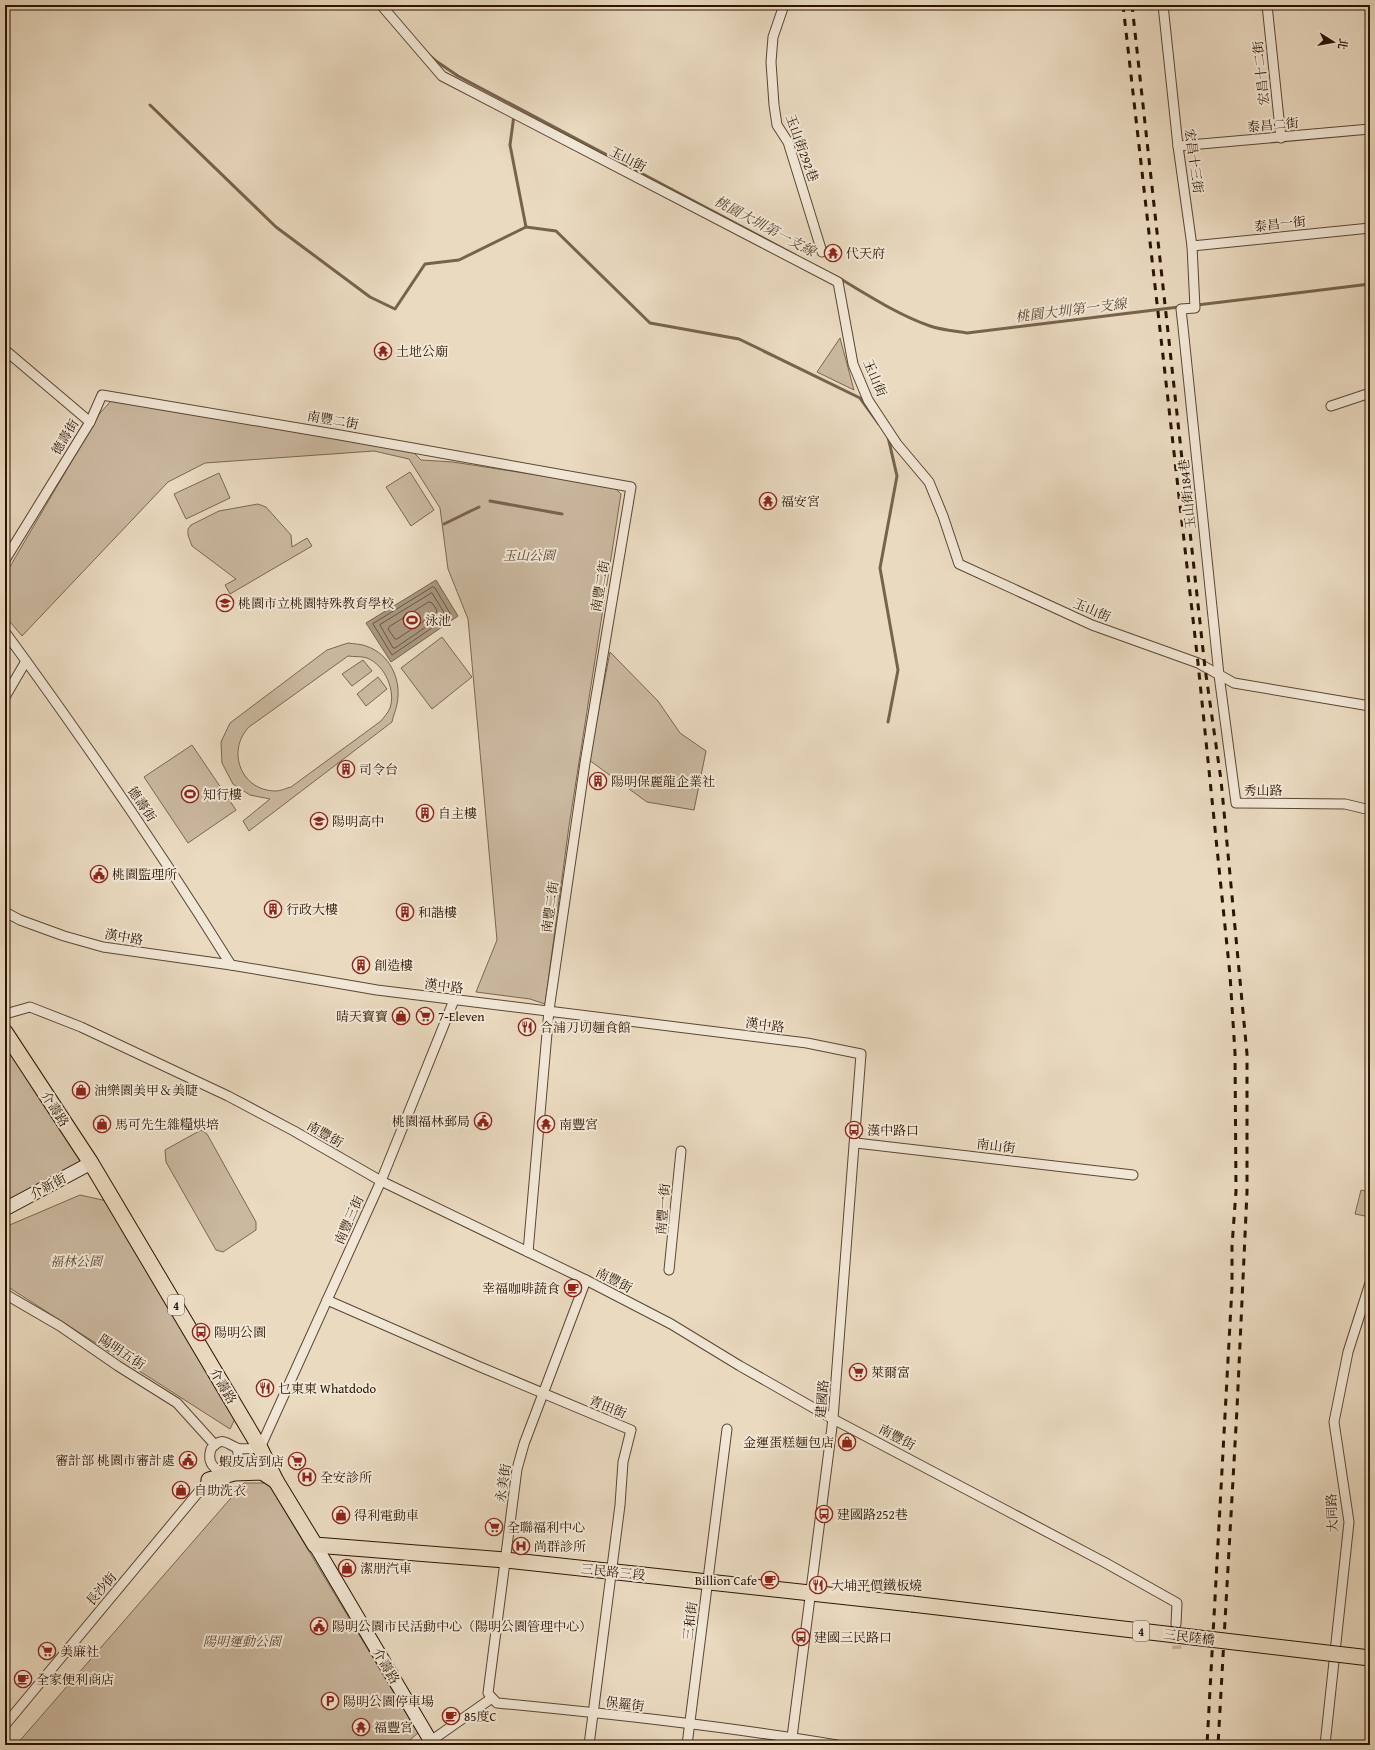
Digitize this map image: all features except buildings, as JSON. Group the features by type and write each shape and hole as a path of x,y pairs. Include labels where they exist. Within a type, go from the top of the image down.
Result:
{"main road":[{"name":"介壽路","path":"5,1032 91,1163 260,1448 276,1481 315,1545"},
{"path":"213,1475 262,1472 276,1481"},
{"name":"三民路三段","path":"315,1545 505,1560 912,1604"},
{"name":"三民陸橋","path":"912,1604 1370,1658"}],"street":[{"name":"玉山街","path":"381,5 442,76 838,282 853,364 868,400 897,444 929,482 943,516 959,564 1092,625 1198,663 1234,683 1370,706"},
{"name":"玉山街292巷","path":"784,5 773,37 771,56 774,107 777,125 788,142 822,252"},
{"name":"宏昌十三街","path":"1163,5 1178,146 1192,246 1194,304 1181,309"},
{"name":"宏昌十二街","path":"1267,5 1281,138"},
{"name":"泰昌二街","path":"1178,146 1370,129"},
{"name":"泰昌一街","path":"1192,246 1370,228"},
{"name":"玉山街184巷","path":"1181,309 1219,676"},
{"name":"德壽街","path":"5,350 90,422 5,560"},
{"path":"1331,406 1370,392"},
{"name":"南豐二街","path":"90,422 102,395 340,435 631,487 582,779 548,1010 528,1252"},
{"name":"德壽街","path":"5,632 110,779 181,885 231,965"},
{"path":"5,697 26,661"},
{"name":"秀山路","path":"1219,676 1236,803 1345,804 1370,810"},
{"name":"漢中路","path":"5,912 20,920 64,936 104,948 231,965 314,980 454,1000 548,1010 807,1043 861,1054"},
{"name":"南豐三街","path":"260,1448 381,1181 454,1000"},
{"name":"南豐街","path":"5,1014 30,1007 81,1027 228,1096 294,1131 381,1181 586,1280 683,1330 740,1366 833,1419 1091,1555 1177,1603 1176,1624"},
{"name":"建國路","path":"791,1741 833,1419 856,1143 861,1054"},
{"name":"南山街","path":"856,1143 1133,1175"},
{"name":"南豐一街","path":"669,1270 681,1151"},
{"name":"介新街","path":"5,1209 91,1163"},
{"name":"永美街","path":"492,1698 488,1693 517,1469 524,1444 542,1394 586,1280"},
{"name":"大同路","path":"1325,1745 1349,1522 1334,1422 1348,1352 1370,1283"},
{"name":"陽明五街","path":"5,1294 60,1326 118,1366 177,1403 215,1445"},
{"name":"青田街","path":"327,1300 542,1394 632,1430 623,1462 620,1505 589,1745"},
{"name":"三和街","path":"687,1745 727,1429"},
{"path":"237,1448 238,1461 235,1467 213,1475 209,1455 211,1449 215,1445 226,1442 237,1448 260,1448"},
{"name":"長沙街","path":"5,1725 213,1475"},
{"name":"介壽路","path":"315,1545 430,1744"},
{"path":"430,1744 492,1698"},
{"name":"保羅街","path":"492,1698 497,1703 593,1713 690,1725 791,1741 837,1745"}],"green space":[{"path":"840,338 854,390 817,372"},
{"name":"玉山公園","path":"111,401 413,452 421,460 453,462 614,487 621,494 569,826 545,1004 530,999 476,992 497,940 468,619 448,569 440,508 409,459 374,451 205,463 168,482 22,636 5,616 5,575 100,413"},
{"path":"410,472 434,510 411,526 386,487"},
{"path":"219,473 230,498 186,519 174,494"},
{"path":"258,504 266,507 291,535 292,547 307,538 312,546 230,594 225,585 236,579 192,546 188,535 188,529 191,525 219,511"},
{"path":"442,637 472,677 432,709 401,668"},
{"path":"348,643 366,646 382,655 392,669 398,686 397,704 392,722 249,831 243,821 270,799 250,795 233,784 222,763 221,742 230,723 327,650","holes":["348,656 367,658 373,661 384,672 388,679 391,694 390,708 386,715 381,721 291,787 276,791 264,789 254,784 246,777 238,758 242,737 249,727"]},
{"path":"610,652 658,701 680,733 706,751 694,810 647,802 589,760"},
{"path":"363,660 372,671 352,686 342,674"},
{"path":"378,677 387,689 366,706 357,694"},
{"name":"知行樓","path":"192,745 236,810 188,843 144,777"},
{"path":"5,1039 89,1168 5,1206"},
{"path":"201,1130 207,1134 256,1222 256,1230 223,1252 216,1250 166,1162 165,1150"},
{"path":"1361,1190 1370,1192 1370,1217 1355,1214"},
{"name":"福林公園","path":"80,1195 107,1201 238,1413 230,1429 5,1285 5,1227"},
{"name":"陽明運動公園","path":"244,1483 268,1483 418,1733 404,1745 16,1745"}],"water":[{"name":"泳池","path":"436,580 458,616 391,662 366,623"}],"waterway":[{"name":"桃園大圳第一支線","path":"427,53 458,76 795,255"},
{"path":"150,105 276,227 370,297 395,309 425,264 459,260 526,227 510,145 514,115"},
{"path":"526,227 556,231 650,323 739,339 860,398 879,424"},
{"name":"桃園大圳第一支線","path":"839,278 906,316 930,326 967,333 1179,307"},
{"name":"桃園大圳第一支線","path":"1197,305 1370,284"},
{"path":"888,437 897,476 880,568 898,670 888,722"},
{"path":"490,501 562,514"},
{"path":"444,524 479,507"}],"tunnel":[{"path":"1176,1632 1177,1649"}],"railway":[{"path":"1123,5 1198,663 1230,975 1235,1053 1236,1191 1207,1745"},
{"path":"1132,5 1205,668 1221,780 1247,1054 1247,1192 1237,1409 1218,1745"}],"place":[{"name":"代天府","path":"833,253"},
{"name":"土地公廟","path":"383,351"},
{"name":"福安宮","path":"768,501"},
{"name":"桃園市立桃園特殊教育學校","path":"225,603"},
{"name":"泳池","path":"412,620"},
{"name":"司令台","path":"346,769"},
{"name":"陽明保麗龍企業社","path":"598,781"},
{"name":"知行樓","path":"190,794"},
{"name":"自主樓","path":"425,813"},
{"name":"陽明高中","path":"319,821"},
{"name":"桃園監理所","path":"99,874"},
{"name":"行政大樓","path":"273,909"},
{"name":"和諧樓","path":"405,912"},
{"name":"創造樓","path":"361,965"},
{"name":"晴天寶寶","path":"401,1016"},
{"name":"7-Eleven","path":"425,1016"},
{"name":"合浦刀切麵食館","path":"527,1027"},
{"name":"油樂園美甲＆美睫","path":"81,1090"},
{"name":"桃園福林郵局","path":"483,1121"},
{"name":"馬可先生雜糧烘培","path":"102,1124"},
{"name":"南豐宮","path":"546,1124"},
{"name":"漢中路口","path":"854,1130"},
{"name":"幸福咖啡蔬食","path":"573,1288"},
{"name":"陽明公園","path":"201,1332"},
{"name":"萊爾富","path":"858,1372"},
{"name":"乜東東 Whatdodo","path":"265,1388"},
{"name":"金運蛋糕麵包店","path":"847,1442"},
{"name":"審計部 桃園市審計處","path":"188,1460"},
{"name":"蝦皮店到店","path":"297,1461"},
{"name":"全安診所","path":"307,1477"},
{"name":"自助洗衣","path":"181,1490"},
{"name":"建國路252巷","path":"824,1514"},
{"name":"得利電動車","path":"341,1515"},
{"name":"全聯福利中心","path":"494,1527"},
{"name":"尚群診所","path":"521,1546"},
{"name":"潔朋汽車","path":"347,1568"},
{"name":"Billion Cafe","path":"770,1580"},
{"name":"大埔平價鐵板燒","path":"818,1585"},
{"name":"陽明公園市民活動中心（陽明公園管理中心）","path":"319,1626"},
{"name":"建國三民路口","path":"801,1637"},
{"name":"美廉社","path":"47,1651"},
{"name":"全家便利商店","path":"23,1679"},
{"name":"陽明公園停車場","path":"330,1701"},
{"name":"85度C","path":"451,1716"},
{"name":"福豐宮","path":"361,1727"}]}
